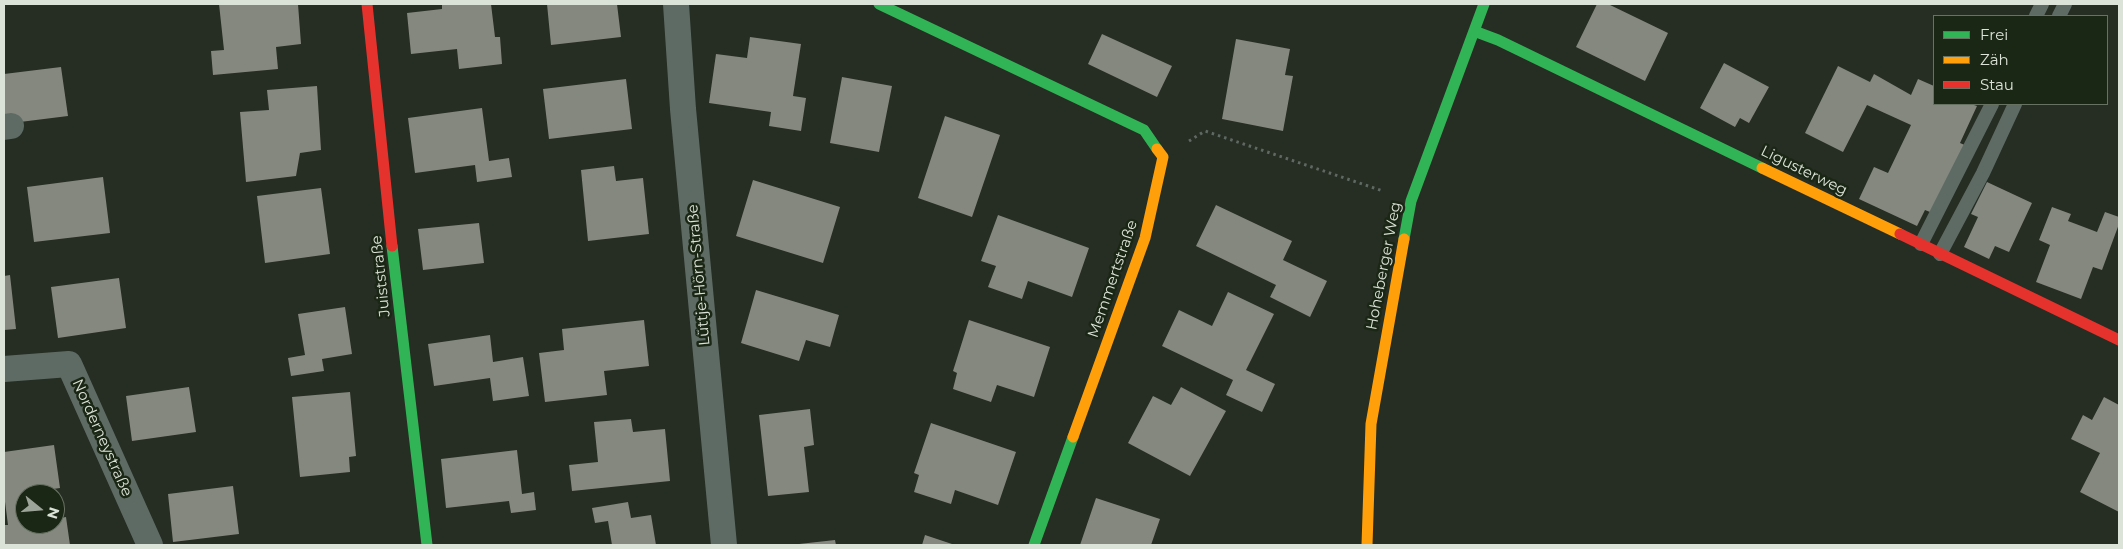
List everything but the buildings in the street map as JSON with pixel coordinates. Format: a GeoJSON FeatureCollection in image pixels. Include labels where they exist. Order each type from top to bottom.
{"type":"FeatureCollection","features":[{"type":"Feature","properties":{"kind":"street","name":"Juiststraße"},"geometry":{"type":"LineString","coordinates":[[368,4],[394,261],[427,545]]}},
{"type":"Feature","properties":{"kind":"street","name":"Lüttje-Hörn-Straße"},"geometry":{"type":"LineString","coordinates":[[676,4],[683,109],[724,545]]}},
{"type":"Feature","properties":{"kind":"street"},"geometry":{"type":"LineString","coordinates":[[879,4],[1144,130],[1163,157]]}},
{"type":"Feature","properties":{"kind":"street","name":"Hoheberger Weg"},"geometry":{"type":"LineString","coordinates":[[1367,545],[1371,424],[1411,201],[1484,4]]}},
{"type":"Feature","properties":{"kind":"street","name":"Ligusterweg"},"geometry":{"type":"LineString","coordinates":[[1474,31],[1498,40],[2119,340]]}},
{"type":"Feature","properties":{"kind":"street","name":"Memmertstraße"},"geometry":{"type":"LineString","coordinates":[[1034,545],[1145,238],[1163,157]]}},
{"type":"Feature","properties":{"kind":"street","name":"Norderneystraße"},"geometry":{"type":"LineString","coordinates":[[4,369],[69,364],[150,545]]}},
{"type":"Feature","properties":{"kind":"lane"},"geometry":{"type":"LineString","coordinates":[[1921,244],[1991,105]]}},
{"type":"Feature","properties":{"kind":"lane"},"geometry":{"type":"LineString","coordinates":[[1940,254],[1983,173],[2016,105]]}},
{"type":"Feature","properties":{"kind":"path"},"geometry":{"type":"LineString","coordinates":[[1163,157],[1205,131],[1411,201]]}},
{"type":"Feature","properties":{"kind":"traffic: fast"},"geometry":{"type":"LineString","coordinates":[[879,4],[1144,130],[1157,149]]}},
{"type":"Feature","properties":{"kind":"traffic: fast"},"geometry":{"type":"LineString","coordinates":[[1404,239],[1411,201],[1484,4]]}},
{"type":"Feature","properties":{"kind":"traffic: fast"},"geometry":{"type":"LineString","coordinates":[[1474,31],[1498,40],[1762,168]]}},
{"type":"Feature","properties":{"kind":"traffic: fast"},"geometry":{"type":"LineString","coordinates":[[392,246],[427,545]]}},
{"type":"Feature","properties":{"kind":"traffic: fast"},"geometry":{"type":"LineString","coordinates":[[1034,545],[1073,437]]}},
{"type":"Feature","properties":{"kind":"traffic: slow"},"geometry":{"type":"LineString","coordinates":[[1073,437],[1145,238],[1163,157],[1157,149]]}},
{"type":"Feature","properties":{"kind":"traffic: slow"},"geometry":{"type":"LineString","coordinates":[[1762,168],[1900,234]]}},
{"type":"Feature","properties":{"kind":"traffic: slow"},"geometry":{"type":"LineString","coordinates":[[1367,545],[1371,424],[1404,239]]}},
{"type":"Feature","properties":{"kind":"traffic: jam"},"geometry":{"type":"LineString","coordinates":[[367,4],[392,246]]}},
{"type":"Feature","properties":{"kind":"traffic: jam"},"geometry":{"type":"LineString","coordinates":[[1900,234],[2119,340]]}}]}
